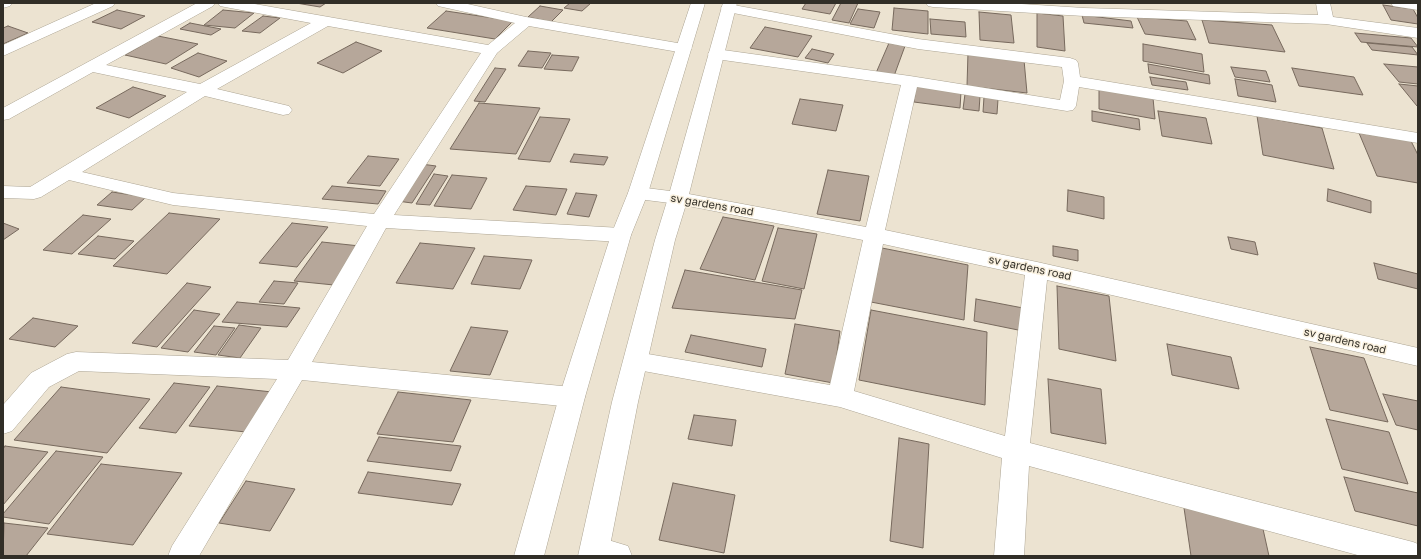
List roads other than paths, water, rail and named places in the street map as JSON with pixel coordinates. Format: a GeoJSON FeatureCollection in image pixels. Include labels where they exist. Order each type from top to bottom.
{"type":"FeatureCollection","features":[{"type":"Feature","properties":{"kind":"street"},"geometry":{"type":"LineString","coordinates":[[3,51],[108,3]]}},
{"type":"Feature","properties":{"kind":"street"},"geometry":{"type":"LineString","coordinates":[[3,115],[208,3]]}},
{"type":"Feature","properties":{"kind":"street"},"geometry":{"type":"LineString","coordinates":[[224,3],[492,50]]}},
{"type":"Feature","properties":{"kind":"street"},"geometry":{"type":"LineString","coordinates":[[443,3],[526,21],[684,48]]}},
{"type":"Feature","properties":{"kind":"street"},"geometry":{"type":"LineString","coordinates":[[529,556],[572,397],[622,235],[638,193],[698,3]]}},
{"type":"Feature","properties":{"kind":"street"},"geometry":{"type":"LineString","coordinates":[[934,3],[1084,12],[1326,20],[1418,33]]}},
{"type":"Feature","properties":{"kind":"street"},"geometry":{"type":"LineString","coordinates":[[1323,3],[1326,20]]}},
{"type":"Feature","properties":{"kind":"street"},"geometry":{"type":"LineString","coordinates":[[1398,3],[1418,6]]}},
{"type":"Feature","properties":{"kind":"street"},"geometry":{"type":"LineString","coordinates":[[602,554],[625,402],[665,240],[678,198],[716,54],[729,6],[918,44],[1070,62],[1072,81],[1067,106],[910,81],[716,54]]}},
{"type":"Feature","properties":{"kind":"street"},"geometry":{"type":"LineString","coordinates":[[3,192],[34,193],[202,90],[325,21]]}},
{"type":"Feature","properties":{"kind":"street"},"geometry":{"type":"LineString","coordinates":[[183,556],[295,370],[380,220],[492,50],[526,21]]}},
{"type":"Feature","properties":{"kind":"street"},"geometry":{"type":"LineString","coordinates":[[92,67],[202,90],[283,110]]}},
{"type":"Feature","properties":{"kind":"street"},"geometry":{"type":"LineString","coordinates":[[840,397],[874,235],[910,81]]}},
{"type":"Feature","properties":{"kind":"street"},"geometry":{"type":"LineString","coordinates":[[1072,81],[1418,138]]}},
{"type":"Feature","properties":{"kind":"street"},"geometry":{"type":"LineString","coordinates":[[67,174],[173,199],[380,220],[622,235]]}},
{"type":"Feature","properties":{"kind":"street","name":"sv gardens road"},"geometry":{"type":"LineString","coordinates":[[638,193],[678,198],[874,235],[1037,270],[1418,358]]}},
{"type":"Feature","properties":{"kind":"street"},"geometry":{"type":"LineString","coordinates":[[1009,556],[1016,451],[1037,270]]}},
{"type":"Feature","properties":{"kind":"street"},"geometry":{"type":"LineString","coordinates":[[3,423],[40,380],[76,361],[295,370],[572,397]]}},
{"type":"Feature","properties":{"kind":"street"},"geometry":{"type":"LineString","coordinates":[[636,361],[840,397],[1016,451],[1413,556]]}}]}
